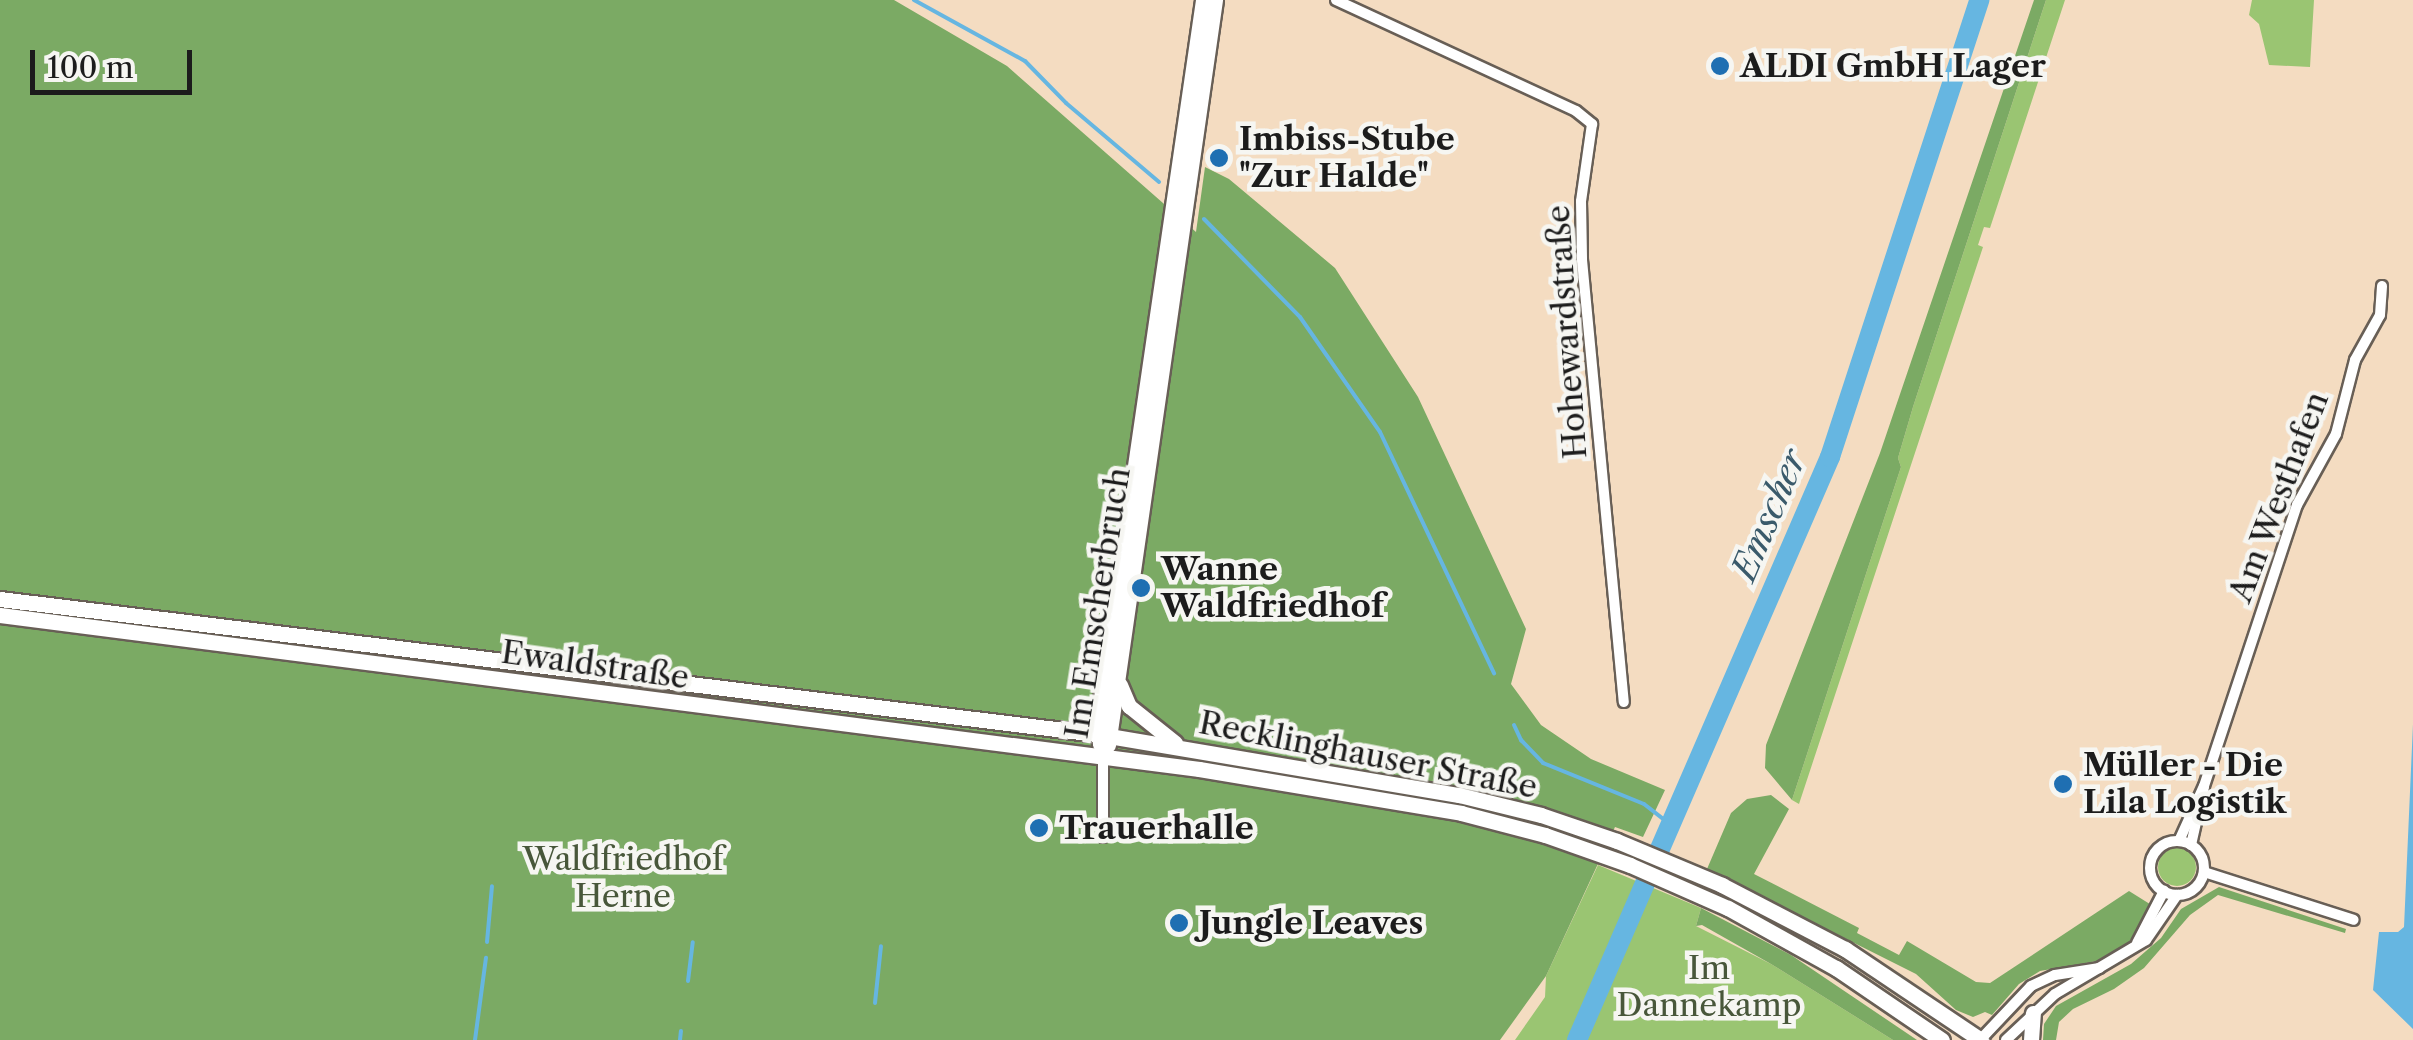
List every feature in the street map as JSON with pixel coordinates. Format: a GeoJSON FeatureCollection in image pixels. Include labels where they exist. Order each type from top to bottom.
{"type":"FeatureCollection","features":[{"type":"Feature","properties":{"kind":"main road","name":"Im Emscherbruch"},"geometry":{"type":"LineString","coordinates":[[1103,758],[1203,0]]}},
{"type":"Feature","properties":{"kind":"main road","name":"Im Emscherbruch"},"geometry":{"type":"LineString","coordinates":[[1104,735],[1119,681],[1212,18],[1218,0]]}},
{"type":"Feature","properties":{"kind":"main road","name":"Ewaldstraße"},"geometry":{"type":"LineString","coordinates":[[0,599],[1104,735]]}},
{"type":"Feature","properties":{"kind":"main road","name":"Ewaldstraße"},"geometry":{"type":"LineString","coordinates":[[0,615],[1103,758]]}},
{"type":"Feature","properties":{"kind":"main road"},"geometry":{"type":"LineString","coordinates":[[1119,681],[1129,706],[1142,720],[1181,747]]}},
{"type":"Feature","properties":{"kind":"main road","name":"Recklinghauser Straße"},"geometry":{"type":"LineString","coordinates":[[1104,735],[1459,795],[1541,815],[1679,866],[1845,949],[1980,1040]]}},
{"type":"Feature","properties":{"kind":"main road","name":"Recklinghauser Straße"},"geometry":{"type":"LineString","coordinates":[[1103,758],[1284,782],[1461,813],[1546,835],[1672,882],[1809,952],[1942,1040]]}},
{"type":"Feature","properties":{"kind":"main road"},"geometry":{"type":"LineString","coordinates":[[2032,1040],[2034,1014]]}},
{"type":"Feature","properties":{"kind":"street","name":"Hohewardstraße"},"geometry":{"type":"LineString","coordinates":[[1336,0],[1576,111],[1592,124],[1581,200],[1582,260],[1624,702]]}},
{"type":"Feature","properties":{"kind":"street","name":"Am Westhafen"},"geometry":{"type":"LineString","coordinates":[[2164,891],[2151,873],[2153,856],[2164,844],[2179,840],[2204,786],[2297,505],[2336,434],[2355,360],[2380,315],[2382,286]]}},
{"type":"Feature","properties":{"kind":"street"},"geometry":{"type":"LineString","coordinates":[[1103,758],[1103,837]]}},
{"type":"Feature","properties":{"kind":"street","name":"Am Westhafen"},"geometry":{"type":"LineString","coordinates":[[2192,844],[2204,786]]}},
{"type":"Feature","properties":{"kind":"street"},"geometry":{"type":"LineString","coordinates":[[2006,1040],[2054,994],[2157,928],[2178,895],[2195,888],[2204,872],[2202,856],[2192,844],[2179,840]]}},
{"type":"Feature","properties":{"kind":"street"},"geometry":{"type":"LineString","coordinates":[[2204,872],[2354,920]]}},
{"type":"Feature","properties":{"kind":"street"},"geometry":{"type":"LineString","coordinates":[[2136,944],[2164,891],[2178,895]]}},
{"type":"Feature","properties":{"kind":"street"},"geometry":{"type":"LineString","coordinates":[[1980,1040],[2031,986],[2055,976],[2100,968]]}},
{"type":"Feature","properties":{"kind":"green space","name":"Waldfriedhof Herne"},"geometry":{"type":"Polygon","coordinates":[[[0,0],[894,0],[1007,66],[1196,232],[1205,167],[1229,179],[1335,268],[1418,397],[1526,629],[1511,684],[1541,725],[1591,759],[1665,790],[1643,837],[1615,827],[1546,976],[1500,1040],[0,1040],[0,0]]]}},
{"type":"Feature","properties":{"kind":"green space"},"geometry":{"type":"Polygon","coordinates":[[[2034,0],[2046,0],[1913,407],[1898,458],[1901,467],[1792,800],[1765,768],[1766,745],[1880,453],[2034,0]]]}},
{"type":"Feature","properties":{"kind":"green space"},"geometry":{"type":"Polygon","coordinates":[[[2046,0],[2065,0],[1990,228],[1984,227],[1978,245],[1983,247],[1799,804],[1792,800],[1901,467],[1898,458],[1913,407],[2046,0]]]}},
{"type":"Feature","properties":{"kind":"green space"},"geometry":{"type":"Polygon","coordinates":[[[2252,0],[2314,0],[2310,67],[2269,65],[2259,24],[2249,15],[2252,0]]]}},
{"type":"Feature","properties":{"kind":"green space"},"geometry":{"type":"Polygon","coordinates":[[[1771,795],[1789,809],[1754,874],[1859,928],[1857,933],[1899,955],[1907,941],[1976,982],[1990,983],[2129,891],[2153,906],[2138,935],[2118,952],[2097,961],[2040,971],[2019,984],[1992,1015],[1985,1012],[1973,1017],[1956,1010],[1916,974],[1707,869],[1731,813],[1747,799],[1771,795]]]}},
{"type":"Feature","properties":{"kind":"green space"},"geometry":{"type":"Polygon","coordinates":[[[2177,848],[2190,854],[2196,867],[2190,880],[2177,886],[2164,880],[2158,867],[2164,854],[2177,848]]]}},
{"type":"Feature","properties":{"kind":"green space","name":"Im Dannekamp"},"geometry":{"type":"Polygon","coordinates":[[[1598,865],[1701,908],[1696,926],[1771,964],[1893,1040],[1515,1040],[1545,997],[1546,976],[1598,865]]]}},
{"type":"Feature","properties":{"kind":"green space"},"geometry":{"type":"Polygon","coordinates":[[[2219,887],[2346,929],[2345,933],[2218,895],[2190,915],[2144,968],[2114,989],[2073,1009],[2059,1022],[2056,1040],[2043,1040],[2044,1024],[2056,1006],[2131,964],[2161,938],[2181,909],[2219,887]]]}},
{"type":"Feature","properties":{"kind":"green space"},"geometry":{"type":"Polygon","coordinates":[[[1701,908],[1791,955],[1917,1040],[1893,1040],[1771,964],[1702,925],[1696,926],[1701,908]]]}},
{"type":"Feature","properties":{"kind":"water"},"geometry":{"type":"Polygon","coordinates":[[[2413,724],[2413,1029],[2373,990],[2379,932],[2398,932],[2404,927],[2413,724]]]}},
{"type":"Feature","properties":{"kind":"waterway"},"geometry":{"type":"LineString","coordinates":[[914,0],[1025,61],[1066,103],[1159,182]]}},
{"type":"Feature","properties":{"kind":"waterway","name":"Emscher"},"geometry":{"type":"LineString","coordinates":[[1577,1040],[1830,457],[1979,0]]}},
{"type":"Feature","properties":{"kind":"waterway"},"geometry":{"type":"LineString","coordinates":[[1204,219],[1300,317],[1380,432],[1494,673]]}},
{"type":"Feature","properties":{"kind":"waterway"},"geometry":{"type":"LineString","coordinates":[[1514,725],[1521,740],[1543,763],[1644,804],[1671,825]]}},
{"type":"Feature","properties":{"kind":"waterway"},"geometry":{"type":"LineString","coordinates":[[487,942],[492,886]]}},
{"type":"Feature","properties":{"kind":"waterway"},"geometry":{"type":"LineString","coordinates":[[688,981],[693,942]]}},
{"type":"Feature","properties":{"kind":"waterway"},"geometry":{"type":"LineString","coordinates":[[875,1003],[881,946]]}},
{"type":"Feature","properties":{"kind":"waterway"},"geometry":{"type":"LineString","coordinates":[[475,1040],[486,958]]}},
{"type":"Feature","properties":{"kind":"waterway"},"geometry":{"type":"LineString","coordinates":[[680,1040],[681,1031]]}},
{"type":"Feature","properties":{"kind":"place","name":"ALDI GmbH Lager"},"geometry":{"type":"Point","coordinates":[1720,66]}},
{"type":"Feature","properties":{"kind":"place","name":"Imbiss-Stube \"Zur Halde\""},"geometry":{"type":"Point","coordinates":[1219,158]}},
{"type":"Feature","properties":{"kind":"place","name":"Wanne Waldfriedhof"},"geometry":{"type":"Point","coordinates":[1141,588]}},
{"type":"Feature","properties":{"kind":"place","name":"Müller - Die Lila Logistik"},"geometry":{"type":"Point","coordinates":[2063,784]}},
{"type":"Feature","properties":{"kind":"place","name":"Trauerhalle"},"geometry":{"type":"Point","coordinates":[1039,828]}},
{"type":"Feature","properties":{"kind":"place","name":"Jungle Leaves"},"geometry":{"type":"Point","coordinates":[1179,923]}}]}
